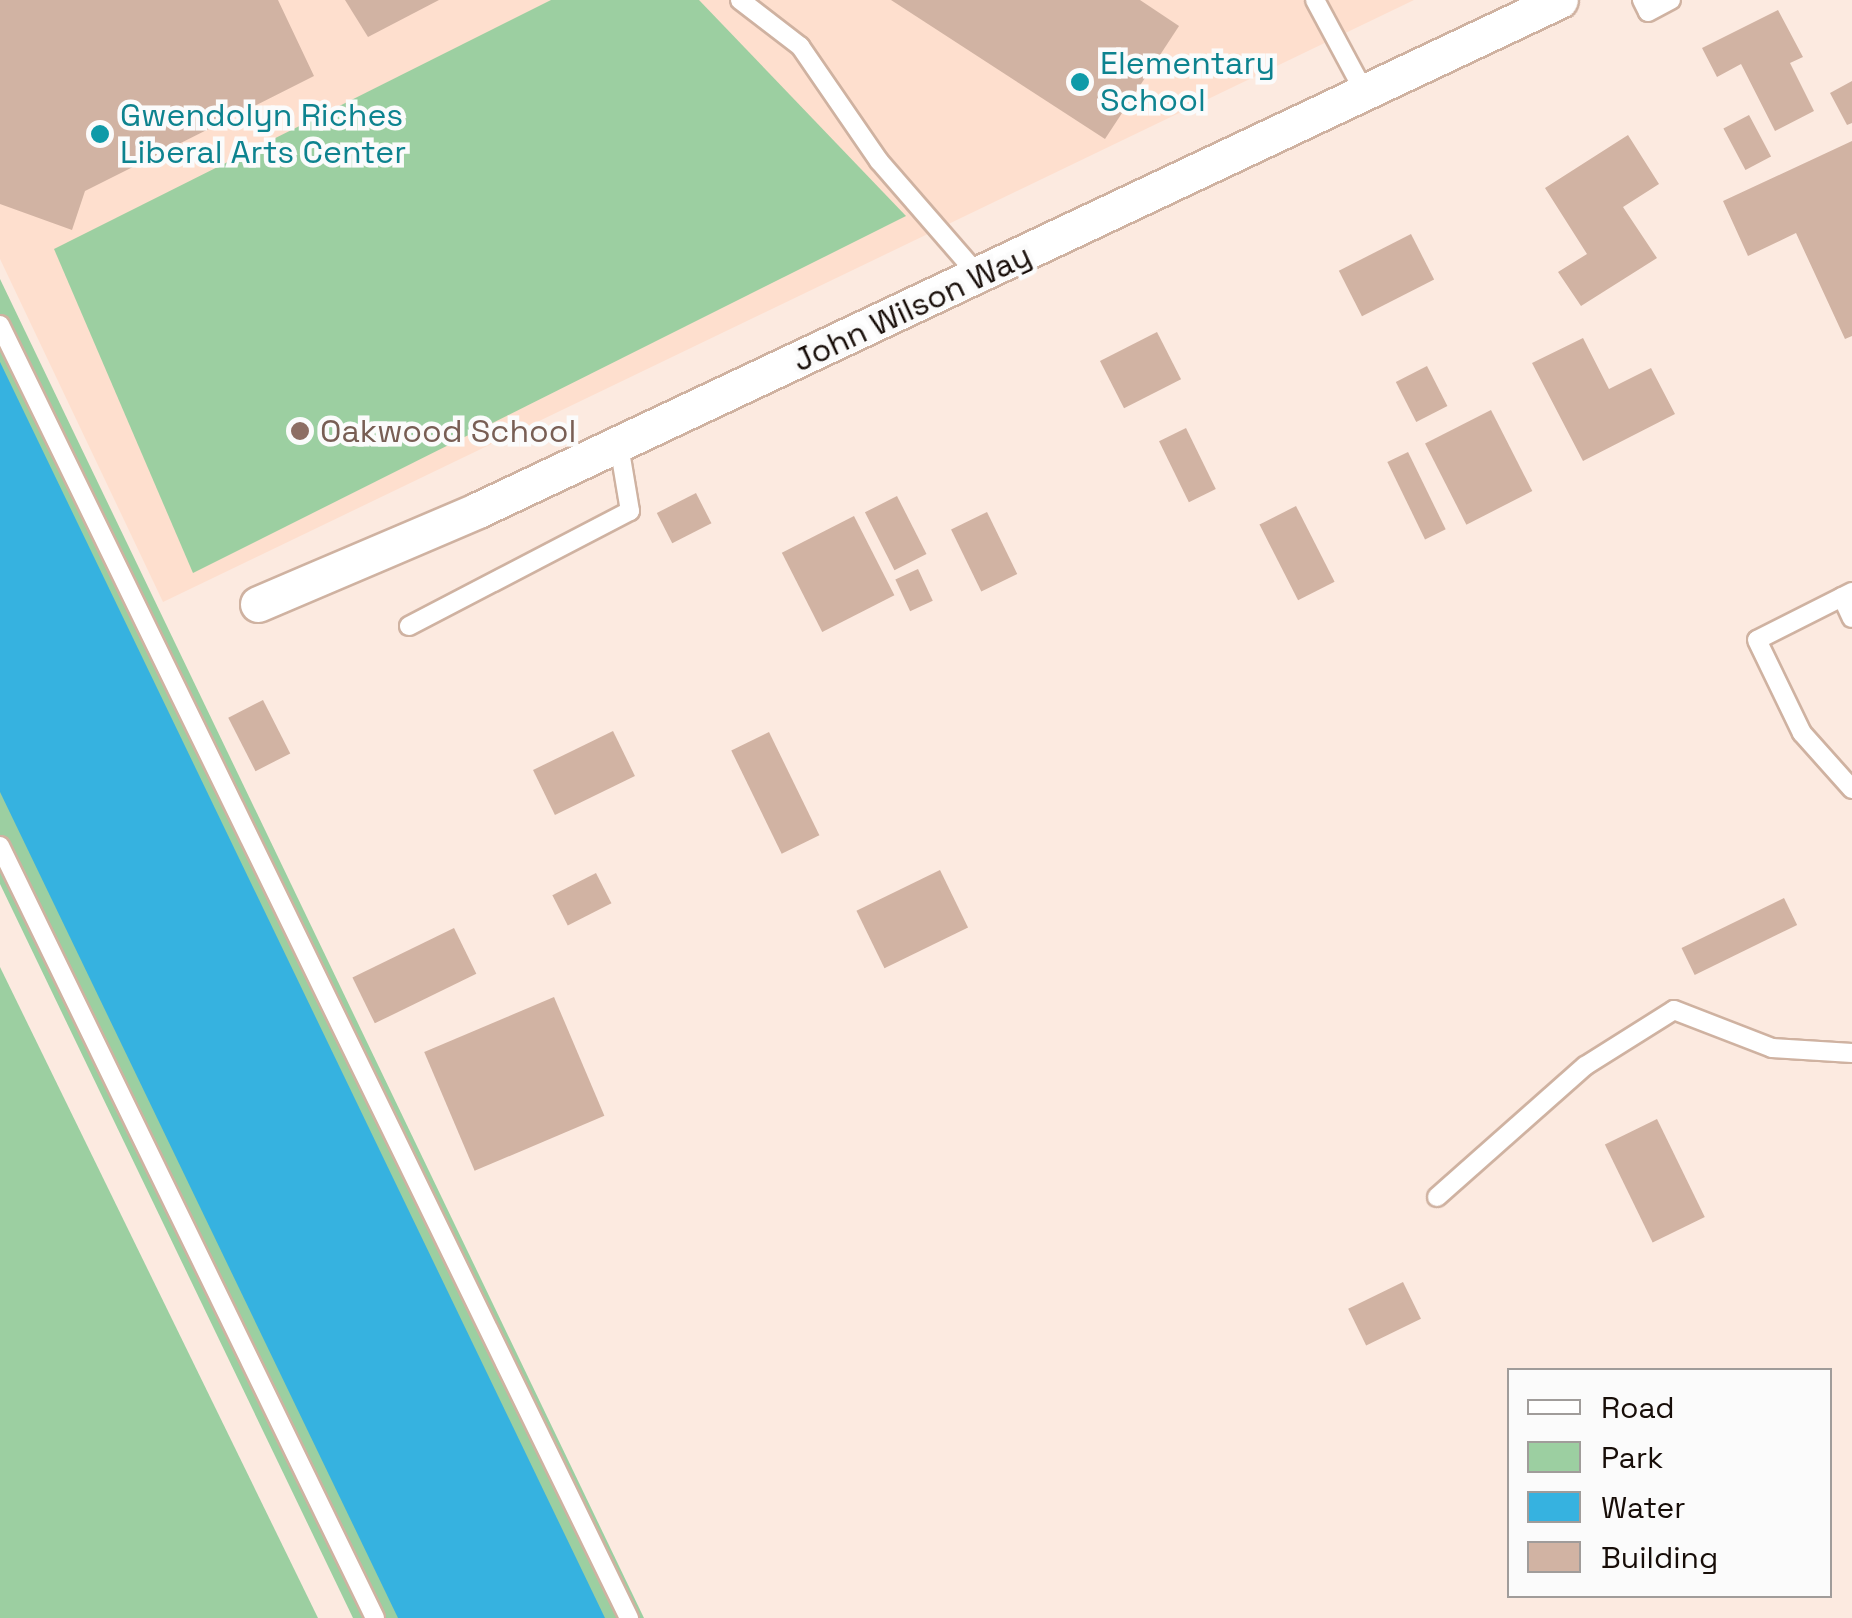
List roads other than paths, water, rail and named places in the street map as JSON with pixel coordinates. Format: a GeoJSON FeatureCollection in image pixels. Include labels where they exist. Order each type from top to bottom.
{"type":"FeatureCollection","features":[{"type":"Feature","properties":{"kind":"street","name":"John Wilson Way"},"geometry":{"type":"LineString","coordinates":[[258,604],[619,445],[1366,96],[1560,0]]}},
{"type":"Feature","properties":{"kind":"lane"},"geometry":{"type":"LineString","coordinates":[[740,0],[800,46],[879,160],[980,276]]}},
{"type":"Feature","properties":{"kind":"lane"},"geometry":{"type":"LineString","coordinates":[[1316,0],[1366,96]]}},
{"type":"Feature","properties":{"kind":"lane"},"geometry":{"type":"LineString","coordinates":[[1642,0],[1648,12],[1671,0]]}},
{"type":"Feature","properties":{"kind":"lane"},"geometry":{"type":"LineString","coordinates":[[0,325],[629,1618]]}},
{"type":"Feature","properties":{"kind":"lane"},"geometry":{"type":"LineString","coordinates":[[410,626],[630,511],[619,445]]}},
{"type":"Feature","properties":{"kind":"lane"},"geometry":{"type":"LineString","coordinates":[[1852,618],[1847,595],[1757,640],[1802,733],[1852,789]]}},
{"type":"Feature","properties":{"kind":"lane"},"geometry":{"type":"LineString","coordinates":[[0,846],[375,1618]]}},
{"type":"Feature","properties":{"kind":"lane"},"geometry":{"type":"LineString","coordinates":[[1437,1197],[1585,1066],[1674,1010],[1772,1048],[1852,1053]]}},
{"type":"Feature","properties":{"kind":"water"},"geometry":{"type":"Polygon","coordinates":[[[0,362],[605,1618],[398,1618],[0,792],[0,362]]]}},
{"type":"Feature","properties":{"kind":"place","name":"Elementary School"},"geometry":{"type":"Point","coordinates":[1080,82]}},
{"type":"Feature","properties":{"kind":"place","name":"Gwendolyn Riches Liberal Arts Center"},"geometry":{"type":"Point","coordinates":[100,134]}},
{"type":"Feature","properties":{"kind":"place","name":"Oakwood School"},"geometry":{"type":"Point","coordinates":[300,431]}}]}
